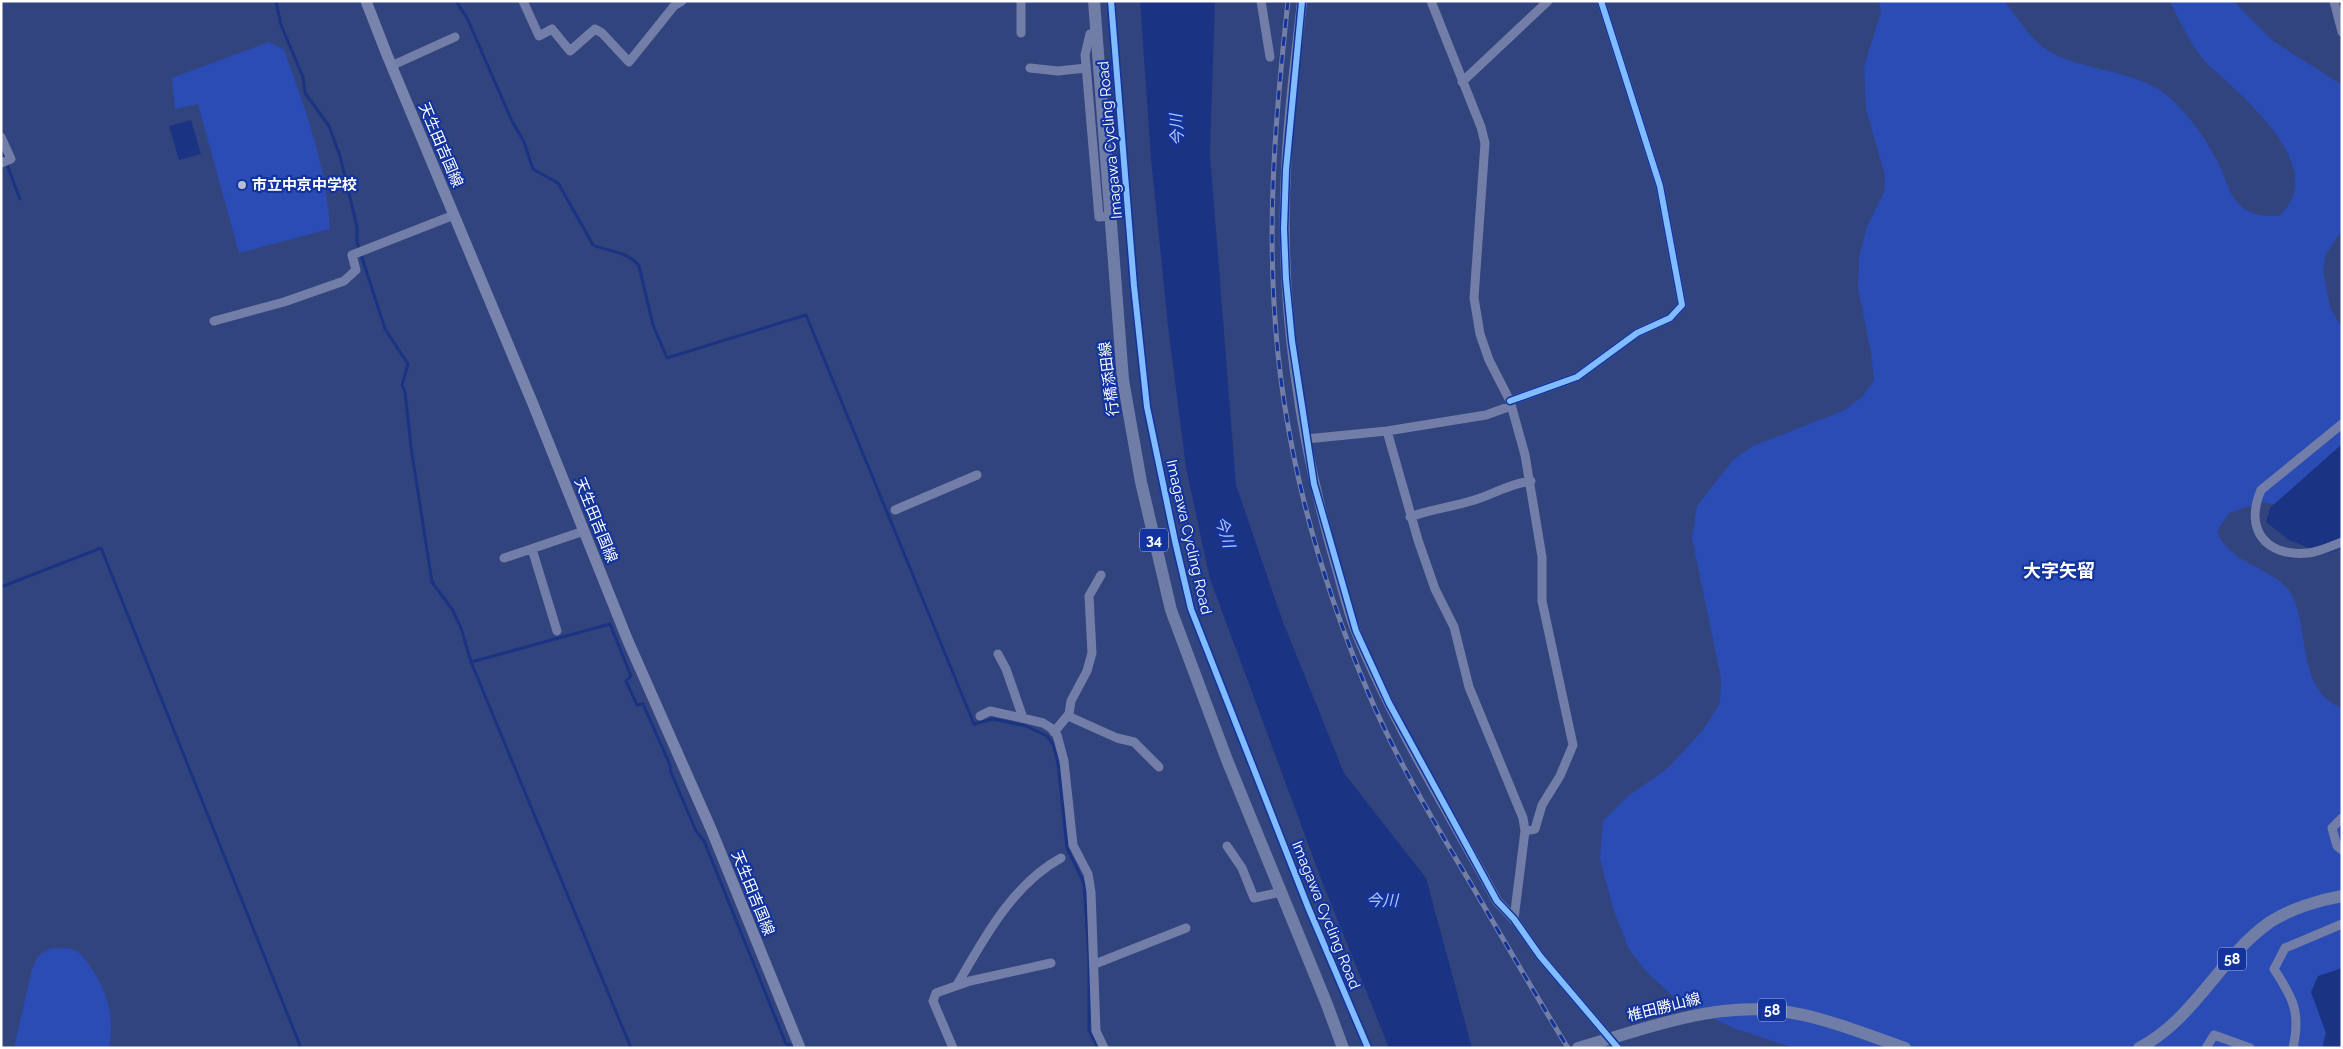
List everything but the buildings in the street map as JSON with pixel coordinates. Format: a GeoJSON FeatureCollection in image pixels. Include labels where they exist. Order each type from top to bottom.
{"type":"FeatureCollection","features":[{"type":"Feature","properties":{"kind":"main road","name":"天生田吉国線"},"geometry":{"type":"LineString","coordinates":[[366,1],[628,641],[710,829],[800,1048]]}},
{"type":"Feature","properties":{"kind":"main road","name":"行橋添田線"},"geometry":{"type":"LineString","coordinates":[[1094,1],[1123,380],[1141,482],[1171,610],[1227,760],[1343,1048]]}},
{"type":"Feature","properties":{"kind":"main road","name":"58"},"geometry":{"type":"LineString","coordinates":[[2139,1048],[2177,1022],[2242,948],[2271,922],[2298,909],[2342,896]]}},
{"type":"Feature","properties":{"kind":"main road","name":"椎田勝山線"},"geometry":{"type":"LineString","coordinates":[[1578,1048],[1692,1014],[1772,1010],[1827,1021],[1905,1048]]}},
{"type":"Feature","properties":{"kind":"street"},"geometry":{"type":"LineString","coordinates":[[523,1],[540,36],[552,29],[570,51],[596,29],[629,62],[674,6],[682,1]]}},
{"type":"Feature","properties":{"kind":"street"},"geometry":{"type":"LineString","coordinates":[[1021,33],[1022,1]]}},
{"type":"Feature","properties":{"kind":"street"},"geometry":{"type":"LineString","coordinates":[[1261,1],[1270,56]]}},
{"type":"Feature","properties":{"kind":"street"},"geometry":{"type":"LineString","coordinates":[[1302,1],[1286,170],[1284,229],[1286,279],[1292,341],[1314,484],[1356,631],[1388,703],[1497,901],[1514,919],[1540,956],[1618,1048]]}},
{"type":"Feature","properties":{"kind":"street"},"geometry":{"type":"LineString","coordinates":[[1431,1],[1481,127],[1485,143],[1474,298],[1475,312],[1489,360],[1510,404],[1531,481],[1542,558],[1542,601],[1573,745],[1560,776],[1542,804],[1535,829],[1525,831]]}},
{"type":"Feature","properties":{"kind":"street"},"geometry":{"type":"LineString","coordinates":[[1462,82],[1548,1]]}},
{"type":"Feature","properties":{"kind":"street"},"geometry":{"type":"LineString","coordinates":[[1306,439],[1387,431],[1486,415],[1576,378],[1637,334],[1670,318],[1682,305],[1660,186],[1601,1]]}},
{"type":"Feature","properties":{"kind":"street"},"geometry":{"type":"LineString","coordinates":[[2334,1],[2342,32]]}},
{"type":"Feature","properties":{"kind":"street"},"geometry":{"type":"LineString","coordinates":[[1096,33],[1090,34],[1085,55],[1099,217],[1110,216]]}},
{"type":"Feature","properties":{"kind":"street"},"geometry":{"type":"LineString","coordinates":[[391,66],[455,37]]}},
{"type":"Feature","properties":{"kind":"street"},"geometry":{"type":"LineString","coordinates":[[1030,68],[1058,71],[1086,68]]}},
{"type":"Feature","properties":{"kind":"street"},"geometry":{"type":"LineString","coordinates":[[1,137],[11,159],[1,163]]}},
{"type":"Feature","properties":{"kind":"street"},"geometry":{"type":"LineString","coordinates":[[214,321],[284,302],[344,281],[356,270],[352,255],[454,215]]}},
{"type":"Feature","properties":{"kind":"street"},"geometry":{"type":"LineString","coordinates":[[2342,424],[2261,490],[2255,504],[2254,516],[2260,536],[2274,549],[2288,554],[2310,553],[2342,542]]}},
{"type":"Feature","properties":{"kind":"street"},"geometry":{"type":"LineString","coordinates":[[1387,431],[1410,517],[1435,589],[1454,627],[1469,687],[1501,766],[1518,801],[1525,831],[1514,919]]}},
{"type":"Feature","properties":{"kind":"street"},"geometry":{"type":"LineString","coordinates":[[895,510],[977,475]]}},
{"type":"Feature","properties":{"kind":"street"},"geometry":{"type":"LineString","coordinates":[[1410,517],[1429,510],[1472,501],[1502,488],[1531,481]]}},
{"type":"Feature","properties":{"kind":"street"},"geometry":{"type":"LineString","coordinates":[[504,558],[584,531]]}},
{"type":"Feature","properties":{"kind":"street"},"geometry":{"type":"LineString","coordinates":[[532,549],[557,631]]}},
{"type":"Feature","properties":{"kind":"street"},"geometry":{"type":"LineString","coordinates":[[1054,732],[1068,716],[1071,701],[1087,671],[1092,652],[1089,596],[1101,575]]}},
{"type":"Feature","properties":{"kind":"street"},"geometry":{"type":"LineString","coordinates":[[998,654],[1006,669],[1023,718]]}},
{"type":"Feature","properties":{"kind":"street"},"geometry":{"type":"LineString","coordinates":[[980,716],[990,712],[1042,723],[1054,732],[1061,743],[1074,845],[1088,874],[1093,920],[1096,1031],[1104,1048]]}},
{"type":"Feature","properties":{"kind":"street"},"geometry":{"type":"LineString","coordinates":[[1068,716],[1117,738],[1134,742],[1159,766]]}},
{"type":"Feature","properties":{"kind":"street"},"geometry":{"type":"LineString","coordinates":[[2342,818],[2332,828],[2337,846],[2342,850]]}},
{"type":"Feature","properties":{"kind":"street"},"geometry":{"type":"LineString","coordinates":[[1227,846],[1242,868],[1254,898],[1281,892]]}},
{"type":"Feature","properties":{"kind":"street"},"geometry":{"type":"LineString","coordinates":[[957,985],[980,946],[1022,888],[1044,868],[1061,858]]}},
{"type":"Feature","properties":{"kind":"street"},"geometry":{"type":"LineString","coordinates":[[2293,1048],[2298,1021],[2292,996],[2274,969],[2285,948],[2342,924]]}},
{"type":"Feature","properties":{"kind":"street"},"geometry":{"type":"LineString","coordinates":[[1095,964],[1186,928]]}},
{"type":"Feature","properties":{"kind":"street"},"geometry":{"type":"LineString","coordinates":[[953,1048],[933,1000],[936,993],[957,985],[1051,963]]}},
{"type":"Feature","properties":{"kind":"street"},"geometry":{"type":"LineString","coordinates":[[2206,1048],[2214,1035],[2250,1048]]}},
{"type":"Feature","properties":{"kind":"shaded area"},"geometry":{"type":"Polygon","coordinates":[[[1879,1],[2004,1],[2034,39],[2048,51],[2070,61],[2145,82],[2170,98],[2185,113],[2205,140],[2236,201],[2244,209],[2258,215],[2279,216],[2292,199],[2295,180],[2291,161],[2281,141],[2267,122],[2202,58],[2189,38],[2170,1],[2233,1],[2273,41],[2342,85],[2342,230],[2326,254],[2323,270],[2330,307],[2342,329],[2342,510],[2292,507],[2261,502],[2229,513],[2217,531],[2223,543],[2243,560],[2287,587],[2298,611],[2311,675],[2318,689],[2328,700],[2342,708],[2342,1048],[1795,1048],[1736,1029],[1677,1000],[1645,970],[1629,949],[1614,911],[1600,859],[1603,821],[1627,797],[1668,768],[1703,730],[1720,703],[1721,678],[1692,538],[1697,506],[1733,460],[1753,446],[1845,410],[1863,396],[1874,380],[1871,353],[1858,287],[1859,258],[1866,229],[1884,192],[1885,175],[1866,109],[1864,67],[1881,12],[1879,1]]]}},
{"type":"Feature","properties":{"kind":"shaded area"},"geometry":{"type":"Polygon","coordinates":[[[269,42],[284,50],[307,116],[320,160],[330,229],[239,253],[198,104],[175,109],[172,78],[269,42]]]}},
{"type":"Feature","properties":{"kind":"shaded area"},"geometry":{"type":"Polygon","coordinates":[[[51,948],[76,951],[95,973],[108,1003],[111,1025],[109,1048],[14,1048],[32,969],[38,956],[51,948]]]}},
{"type":"Feature","properties":{"kind":"water","name":"今川"},"geometry":{"type":"Polygon","coordinates":[[[1140,1],[1215,1],[1210,154],[1236,485],[1283,622],[1344,773],[1426,878],[1472,1048],[1389,1048],[1323,884],[1210,579],[1186,468],[1168,326],[1151,158],[1140,1]]]}},
{"type":"Feature","properties":{"kind":"water"},"geometry":{"type":"Polygon","coordinates":[[[191,120],[201,154],[179,160],[169,126],[191,120]]]}},
{"type":"Feature","properties":{"kind":"water"},"geometry":{"type":"Polygon","coordinates":[[[2342,444],[2342,548],[2325,554],[2289,540],[2266,522],[2270,508],[2342,444]]]}},
{"type":"Feature","properties":{"kind":"water"},"geometry":{"type":"Polygon","coordinates":[[[2342,968],[2342,1048],[2322,1048],[2326,1033],[2311,992],[2318,976],[2342,968]]]}},
{"type":"Feature","properties":{"kind":"waterway"},"geometry":{"type":"LineString","coordinates":[[276,1],[281,25],[303,77],[305,93],[329,126],[340,156],[357,227],[357,242],[385,329],[408,364],[402,385],[405,392],[411,447],[432,582],[452,609],[461,628],[471,662],[631,1048]]}},
{"type":"Feature","properties":{"kind":"waterway"},"geometry":{"type":"LineString","coordinates":[[456,1],[467,18],[512,121],[524,142],[533,169],[558,183],[593,245],[629,257],[639,266],[653,325],[667,358],[806,315],[974,724],[993,719],[1026,726],[1047,736],[1053,744],[1058,763],[1067,848],[1084,883],[1089,959],[1089,1030],[1098,1048]]}},
{"type":"Feature","properties":{"kind":"waterway"},"geometry":{"type":"LineString","coordinates":[[1,149],[20,199]]}},
{"type":"Feature","properties":{"kind":"waterway"},"geometry":{"type":"LineString","coordinates":[[1,587],[101,548],[301,1048]]}},
{"type":"Feature","properties":{"kind":"waterway"},"geometry":{"type":"LineString","coordinates":[[471,662],[610,624],[631,676],[626,681],[637,705],[643,704],[696,831],[704,841],[786,1044],[795,1046]]}},
{"type":"Feature","properties":{"kind":"railway"},"geometry":{"type":"LineString","coordinates":[[1288,1],[1280,76],[1275,152],[1272,265],[1278,353],[1284,403],[1304,502],[1332,598],[1349,645],[1391,742],[1430,814],[1568,1048]]}},
{"type":"Feature","properties":{"kind":"cycle path","name":"Imagawa Cycling Road"},"geometry":{"type":"LineString","coordinates":[[1111,1],[1134,286],[1147,407],[1191,609],[1308,907],[1368,1048]]}},
{"type":"Feature","properties":{"kind":"cycle path"},"geometry":{"type":"LineString","coordinates":[[1302,1],[1286,170],[1284,229],[1286,279],[1292,341],[1314,484],[1356,631],[1389,703],[1497,901],[1514,919],[1540,956],[1618,1048]]}},
{"type":"Feature","properties":{"kind":"cycle path"},"geometry":{"type":"LineString","coordinates":[[1510,401],[1577,377],[1637,333],[1670,318],[1682,305],[1660,186],[1601,1]]}},
{"type":"Feature","properties":{"kind":"place","name":"市立中京中学校"},"geometry":{"type":"Point","coordinates":[242,185]}},
{"type":"Feature","properties":{"kind":"district","name":"大字矢留"},"geometry":{"type":"Point","coordinates":[2059,570]}}]}
